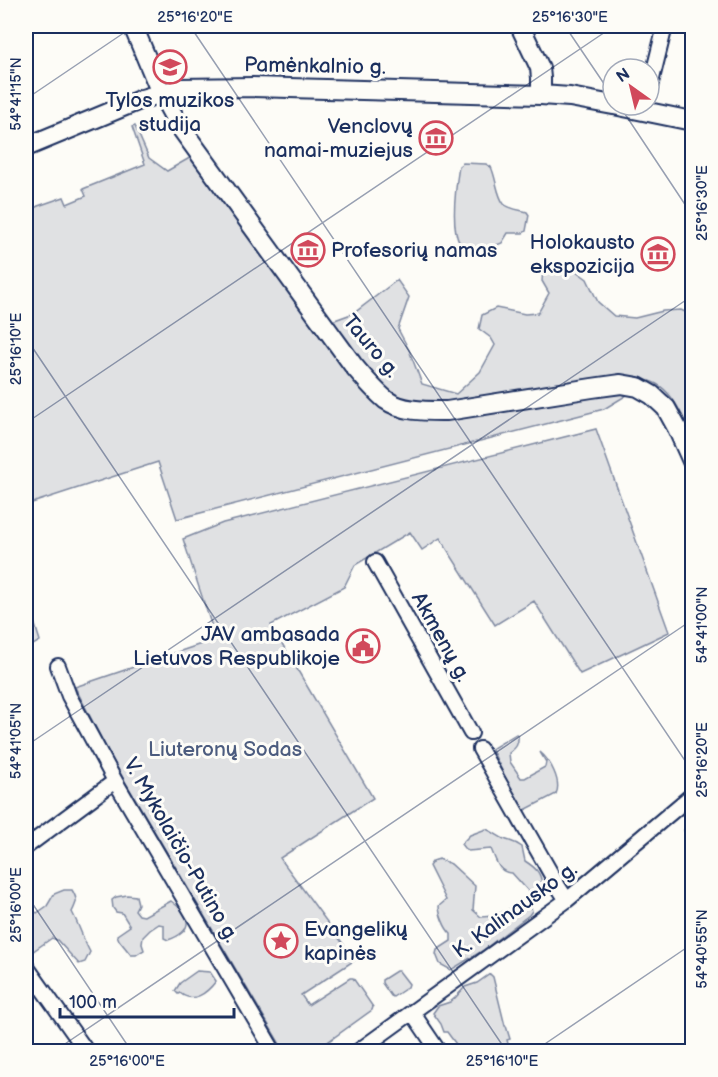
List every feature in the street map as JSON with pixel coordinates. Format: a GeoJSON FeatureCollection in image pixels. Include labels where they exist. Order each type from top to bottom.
{"type":"FeatureCollection","features":[{"type":"Feature","properties":{"kind":"main road","name":"Tauro g."},"geometry":{"type":"LineString","coordinates":[[133,26],[161,93],[178,124],[353,365],[387,400],[403,408],[423,412],[447,411],[621,384],[638,387],[652,395],[666,408],[693,461]]}},
{"type":"Feature","properties":{"kind":"main road"},"geometry":{"type":"LineString","coordinates":[[520,26],[540,68],[541,95]]}},
{"type":"Feature","properties":{"kind":"main road","name":"Pamėnkalnio g."},"geometry":{"type":"LineString","coordinates":[[26,147],[142,99],[180,88],[245,87],[541,95],[601,103]]}},
{"type":"Feature","properties":{"kind":"main road","name":"Pamėnkalnio g."},"geometry":{"type":"LineString","coordinates":[[661,113],[693,122]]}},
{"type":"Feature","properties":{"kind":"street"},"geometry":{"type":"LineString","coordinates":[[657,57],[665,26]]}},
{"type":"Feature","properties":{"kind":"street","name":"Akmenų g."},"geometry":{"type":"LineString","coordinates":[[375,562],[471,733]]}},
{"type":"Feature","properties":{"kind":"street","name":"V. Mykolaičio-Putino g."},"geometry":{"type":"LineString","coordinates":[[58,666],[69,696],[115,781],[274,1052]]}},
{"type":"Feature","properties":{"kind":"street"},"geometry":{"type":"LineString","coordinates":[[480,749],[567,900]]}},
{"type":"Feature","properties":{"kind":"street"},"geometry":{"type":"LineString","coordinates":[[26,847],[115,781]]}},
{"type":"Feature","properties":{"kind":"street","name":"K. Kalinausko g."},"geometry":{"type":"LineString","coordinates":[[357,1052],[567,900],[693,795]]}},
{"type":"Feature","properties":{"kind":"street"},"geometry":{"type":"LineString","coordinates":[[26,966],[87,1052]]}},
{"type":"Feature","properties":{"kind":"street"},"geometry":{"type":"LineString","coordinates":[[412,1012],[439,1052]]}},
{"type":"Feature","properties":{"kind":"green space"},"geometry":{"type":"Polygon","coordinates":[[[135,126],[149,158],[167,171],[193,156],[332,321],[354,313],[397,280],[409,297],[398,329],[422,384],[456,394],[480,372],[495,345],[491,338],[479,329],[482,315],[496,308],[525,314],[538,313],[549,293],[542,281],[543,269],[558,264],[569,266],[587,279],[598,302],[614,316],[635,318],[663,311],[681,310],[692,315],[692,437],[684,418],[665,391],[657,384],[637,380],[632,392],[604,409],[177,519],[158,462],[26,505],[26,208],[27,212],[64,197],[67,204],[86,196],[83,189],[145,164],[132,127],[135,126]]]}},
{"type":"Feature","properties":{"kind":"green space"},"geometry":{"type":"Polygon","coordinates":[[[463,163],[486,164],[491,167],[504,204],[527,212],[529,215],[526,231],[508,233],[502,243],[487,249],[460,244],[455,228],[455,206],[459,166],[463,163]]]}},
{"type":"Feature","properties":{"kind":"green space","name":"Liuteronų Sodas"},"geometry":{"type":"Polygon","coordinates":[[[596,429],[669,632],[580,674],[534,601],[495,625],[440,538],[422,550],[410,532],[355,565],[344,587],[271,625],[373,798],[280,858],[355,960],[301,995],[308,1005],[353,978],[373,1007],[372,1010],[315,1051],[284,1051],[113,761],[75,687],[216,639],[183,539],[223,523],[596,429]]]}},
{"type":"Feature","properties":{"kind":"green space"},"geometry":{"type":"Polygon","coordinates":[[[26,596],[40,641],[26,649],[26,596]]]}},
{"type":"Feature","properties":{"kind":"green space"},"geometry":{"type":"Polygon","coordinates":[[[516,734],[518,741],[509,753],[510,762],[521,778],[545,767],[546,762],[540,752],[548,760],[557,784],[556,794],[525,810],[521,810],[492,750],[516,734]]]}},
{"type":"Feature","properties":{"kind":"green space"},"geometry":{"type":"Polygon","coordinates":[[[692,825],[692,846],[684,830],[692,825]]]}},
{"type":"Feature","properties":{"kind":"green space"},"geometry":{"type":"Polygon","coordinates":[[[486,829],[522,847],[525,861],[535,869],[540,877],[542,885],[535,892],[530,893],[512,873],[504,871],[496,861],[491,849],[468,851],[461,844],[470,835],[486,829]]]}},
{"type":"Feature","properties":{"kind":"green space"},"geometry":{"type":"Polygon","coordinates":[[[692,846],[692,870],[687,856],[692,846]]]}},
{"type":"Feature","properties":{"kind":"green space"},"geometry":{"type":"Polygon","coordinates":[[[439,859],[451,864],[475,886],[473,910],[481,917],[494,916],[522,903],[531,907],[532,911],[482,951],[451,970],[440,964],[436,954],[437,950],[451,941],[451,934],[439,909],[439,906],[446,900],[429,866],[433,861],[439,859]]]}},
{"type":"Feature","properties":{"kind":"green space"},"geometry":{"type":"Polygon","coordinates":[[[72,890],[76,899],[72,912],[90,952],[85,962],[79,964],[57,940],[52,938],[26,956],[26,910],[37,913],[47,906],[54,894],[72,890]]]}},
{"type":"Feature","properties":{"kind":"green space"},"geometry":{"type":"Polygon","coordinates":[[[127,895],[136,896],[138,904],[135,910],[139,915],[144,916],[171,901],[183,912],[187,923],[186,928],[168,940],[164,938],[164,925],[159,924],[143,937],[144,950],[131,955],[117,935],[130,926],[122,913],[116,912],[113,908],[112,900],[127,895]]]}},
{"type":"Feature","properties":{"kind":"green space"},"geometry":{"type":"Polygon","coordinates":[[[197,971],[210,972],[216,981],[200,996],[190,997],[178,994],[175,991],[180,983],[197,971]]]}},
{"type":"Feature","properties":{"kind":"green space"},"geometry":{"type":"Polygon","coordinates":[[[399,971],[409,984],[393,997],[382,980],[399,971]]]}},
{"type":"Feature","properties":{"kind":"green space"},"geometry":{"type":"Polygon","coordinates":[[[490,974],[493,977],[510,1039],[507,1040],[510,1051],[461,1051],[447,1032],[444,1032],[433,1013],[438,1006],[450,1002],[465,987],[477,983],[490,974]]]}},
{"type":"Feature","properties":{"kind":"place","name":"Tylos muzikos studija"},"geometry":{"type":"Point","coordinates":[170,67]}},
{"type":"Feature","properties":{"kind":"place","name":"Venclovų namai-muziejus"},"geometry":{"type":"Point","coordinates":[436,138]}},
{"type":"Feature","properties":{"kind":"place","name":"Profesorių namas"},"geometry":{"type":"Point","coordinates":[308,250]}},
{"type":"Feature","properties":{"kind":"place","name":"Holokausto ekspozicija"},"geometry":{"type":"Point","coordinates":[658,254]}},
{"type":"Feature","properties":{"kind":"place","name":"JAV ambasada Lietuvos Respublikoje"},"geometry":{"type":"Point","coordinates":[363,646]}},
{"type":"Feature","properties":{"kind":"place","name":"Evangelikų kapinės"},"geometry":{"type":"Point","coordinates":[281,941]}}]}
